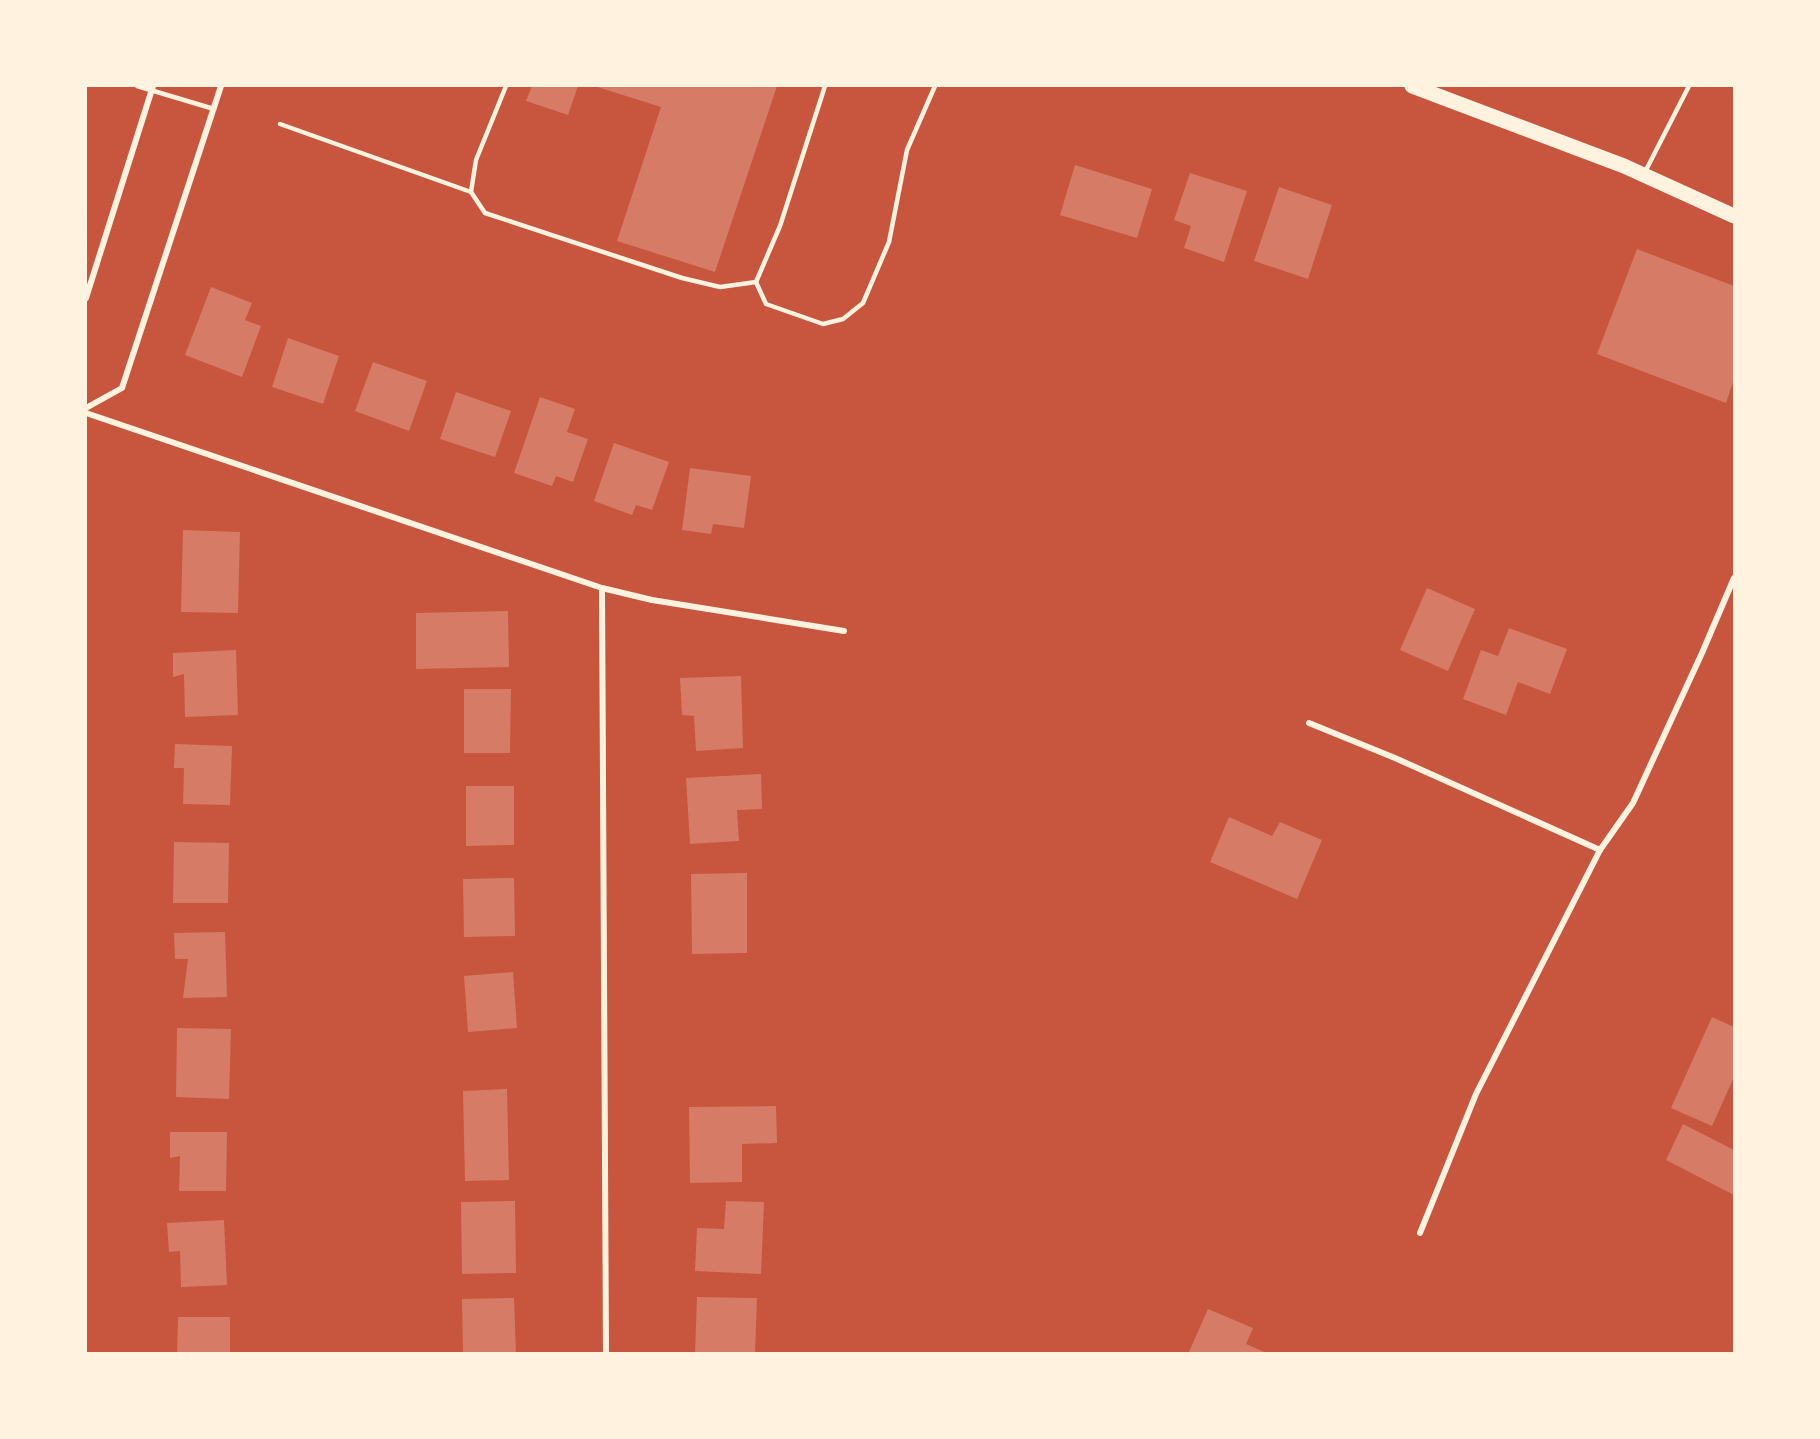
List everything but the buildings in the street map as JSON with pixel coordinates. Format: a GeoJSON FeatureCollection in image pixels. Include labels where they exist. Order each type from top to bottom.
{"type":"FeatureCollection","features":[{"type":"Feature","properties":{"kind":"main road"},"geometry":{"type":"LineString","coordinates":[[1412,86],[1509,120],[1644,175],[1734,216]]}},
{"type":"Feature","properties":{"kind":"street"},"geometry":{"type":"LineString","coordinates":[[86,408],[122,388],[221,86]]}},
{"type":"Feature","properties":{"kind":"street"},"geometry":{"type":"LineString","coordinates":[[86,298],[153,88]]}},
{"type":"Feature","properties":{"kind":"street"},"geometry":{"type":"LineString","coordinates":[[86,413],[602,588],[652,600],[844,631]]}},
{"type":"Feature","properties":{"kind":"street"},"geometry":{"type":"LineString","coordinates":[[1420,1233],[1476,1094],[1600,850],[1633,803],[1734,578]]}},
{"type":"Feature","properties":{"kind":"street"},"geometry":{"type":"LineString","coordinates":[[602,588],[606,1353]]}},
{"type":"Feature","properties":{"kind":"street"},"geometry":{"type":"LineString","coordinates":[[1309,723],[1395,758],[1600,850]]}},
{"type":"Feature","properties":{"kind":"lane"},"geometry":{"type":"LineString","coordinates":[[137,86],[153,88],[213,109]]}},
{"type":"Feature","properties":{"kind":"lane"},"geometry":{"type":"LineString","coordinates":[[471,192],[476,160],[506,86]]}},
{"type":"Feature","properties":{"kind":"lane"},"geometry":{"type":"LineString","coordinates":[[825,86],[780,226],[756,282],[766,304],[823,324],[843,319],[863,303],[889,242],[907,150],[935,86]]}},
{"type":"Feature","properties":{"kind":"lane"},"geometry":{"type":"LineString","coordinates":[[1644,175],[1689,86]]}},
{"type":"Feature","properties":{"kind":"lane"},"geometry":{"type":"LineString","coordinates":[[280,124],[471,192],[485,213],[682,278],[720,287],[756,282]]}}]}
